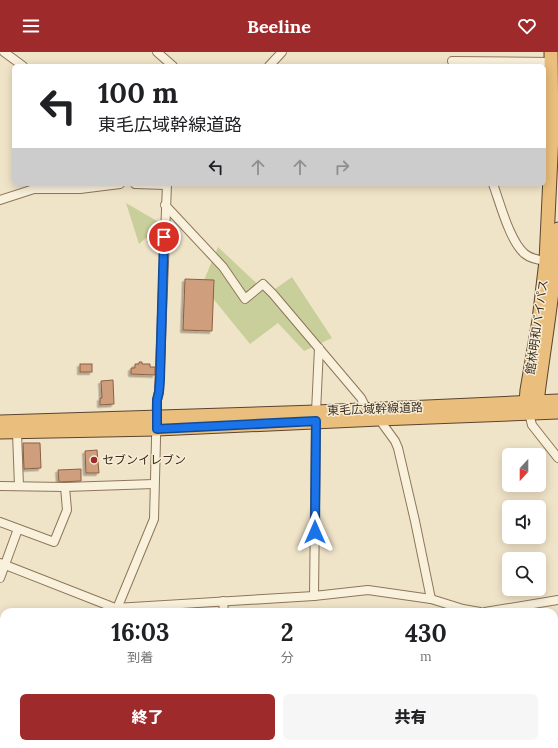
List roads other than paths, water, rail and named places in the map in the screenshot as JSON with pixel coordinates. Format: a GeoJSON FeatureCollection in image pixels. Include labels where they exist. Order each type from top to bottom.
{"type":"FeatureCollection","features":[{"type":"Feature","properties":{"kind":"highway","name":"館林明和バイパス"},"geometry":{"type":"LineString","coordinates":[[531,406],[546,261],[552,134],[551,57]]}},
{"type":"Feature","properties":{"kind":"highway","name":"館林明和バイパス"},"geometry":{"type":"LineString","coordinates":[[531,406],[550,314],[558,249],[558,229]]}},
{"type":"Feature","properties":{"kind":"highway","name":"東毛広域幹線道路"},"geometry":{"type":"LineString","coordinates":[[0,432],[17,433],[157,423],[316,417],[380,418],[531,406],[558,401]]}},
{"type":"Feature","properties":{"kind":"highway","name":"東毛広域幹線道路"},"geometry":{"type":"LineString","coordinates":[[316,417],[367,410],[531,406],[558,412]]}},
{"type":"Feature","properties":{"kind":"highway","name":"東毛広域幹線道路"},"geometry":{"type":"LineString","coordinates":[[0,422],[157,423]]}},
{"type":"Feature","properties":{"kind":"street"},"geometry":{"type":"LineString","coordinates":[[4,52],[20,64]]}},
{"type":"Feature","properties":{"kind":"street"},"geometry":{"type":"LineString","coordinates":[[157,52],[171,64]]}},
{"type":"Feature","properties":{"kind":"street"},"geometry":{"type":"LineString","coordinates":[[271,64],[282,52]]}},
{"type":"Feature","properties":{"kind":"street"},"geometry":{"type":"LineString","coordinates":[[449,52],[453,64],[551,57]]}},
{"type":"Feature","properties":{"kind":"street"},"geometry":{"type":"LineString","coordinates":[[0,200],[34,189],[80,189],[104,186]]}},
{"type":"Feature","properties":{"kind":"street"},"geometry":{"type":"LineString","coordinates":[[117,608],[154,519],[157,400],[160,379],[166,186]]}},
{"type":"Feature","properties":{"kind":"street"},"geometry":{"type":"LineString","coordinates":[[494,186],[517,245],[527,256],[536,260],[546,261]]}},
{"type":"Feature","properties":{"kind":"street"},"geometry":{"type":"LineString","coordinates":[[165,205],[223,267],[245,299],[263,284],[278,299],[361,398],[367,410]]}},
{"type":"Feature","properties":{"kind":"street"},"geometry":{"type":"LineString","coordinates":[[314,596],[316,417],[319,348]]}},
{"type":"Feature","properties":{"kind":"street"},"geometry":{"type":"LineString","coordinates":[[531,406],[532,424],[558,458]]}},
{"type":"Feature","properties":{"kind":"street"},"geometry":{"type":"LineString","coordinates":[[380,418],[398,448],[431,599]]}},
{"type":"Feature","properties":{"kind":"street"},"geometry":{"type":"LineString","coordinates":[[17,433],[19,486]]}},
{"type":"Feature","properties":{"kind":"street"},"geometry":{"type":"LineString","coordinates":[[0,486],[65,487],[154,484]]}},
{"type":"Feature","properties":{"kind":"street"},"geometry":{"type":"LineString","coordinates":[[0,522],[54,542],[67,510],[65,487]]}},
{"type":"Feature","properties":{"kind":"street"},"geometry":{"type":"LineString","coordinates":[[0,578],[2,564],[18,529]]}},
{"type":"Feature","properties":{"kind":"street"},"geometry":{"type":"LineString","coordinates":[[2,564],[111,608]]}},
{"type":"Feature","properties":{"kind":"street"},"geometry":{"type":"LineString","coordinates":[[140,608],[223,601],[314,596],[368,590],[431,599],[460,608]]}},
{"type":"Feature","properties":{"kind":"street"},"geometry":{"type":"LineString","coordinates":[[509,608],[558,600]]}},
{"type":"Feature","properties":{"kind":"street"},"geometry":{"type":"LineString","coordinates":[[223,601],[224,608]]}},
{"type":"Feature","properties":{"kind":"place","name":"セブンイレブン"},"geometry":{"type":"Point","coordinates":[94,460]}}]}
